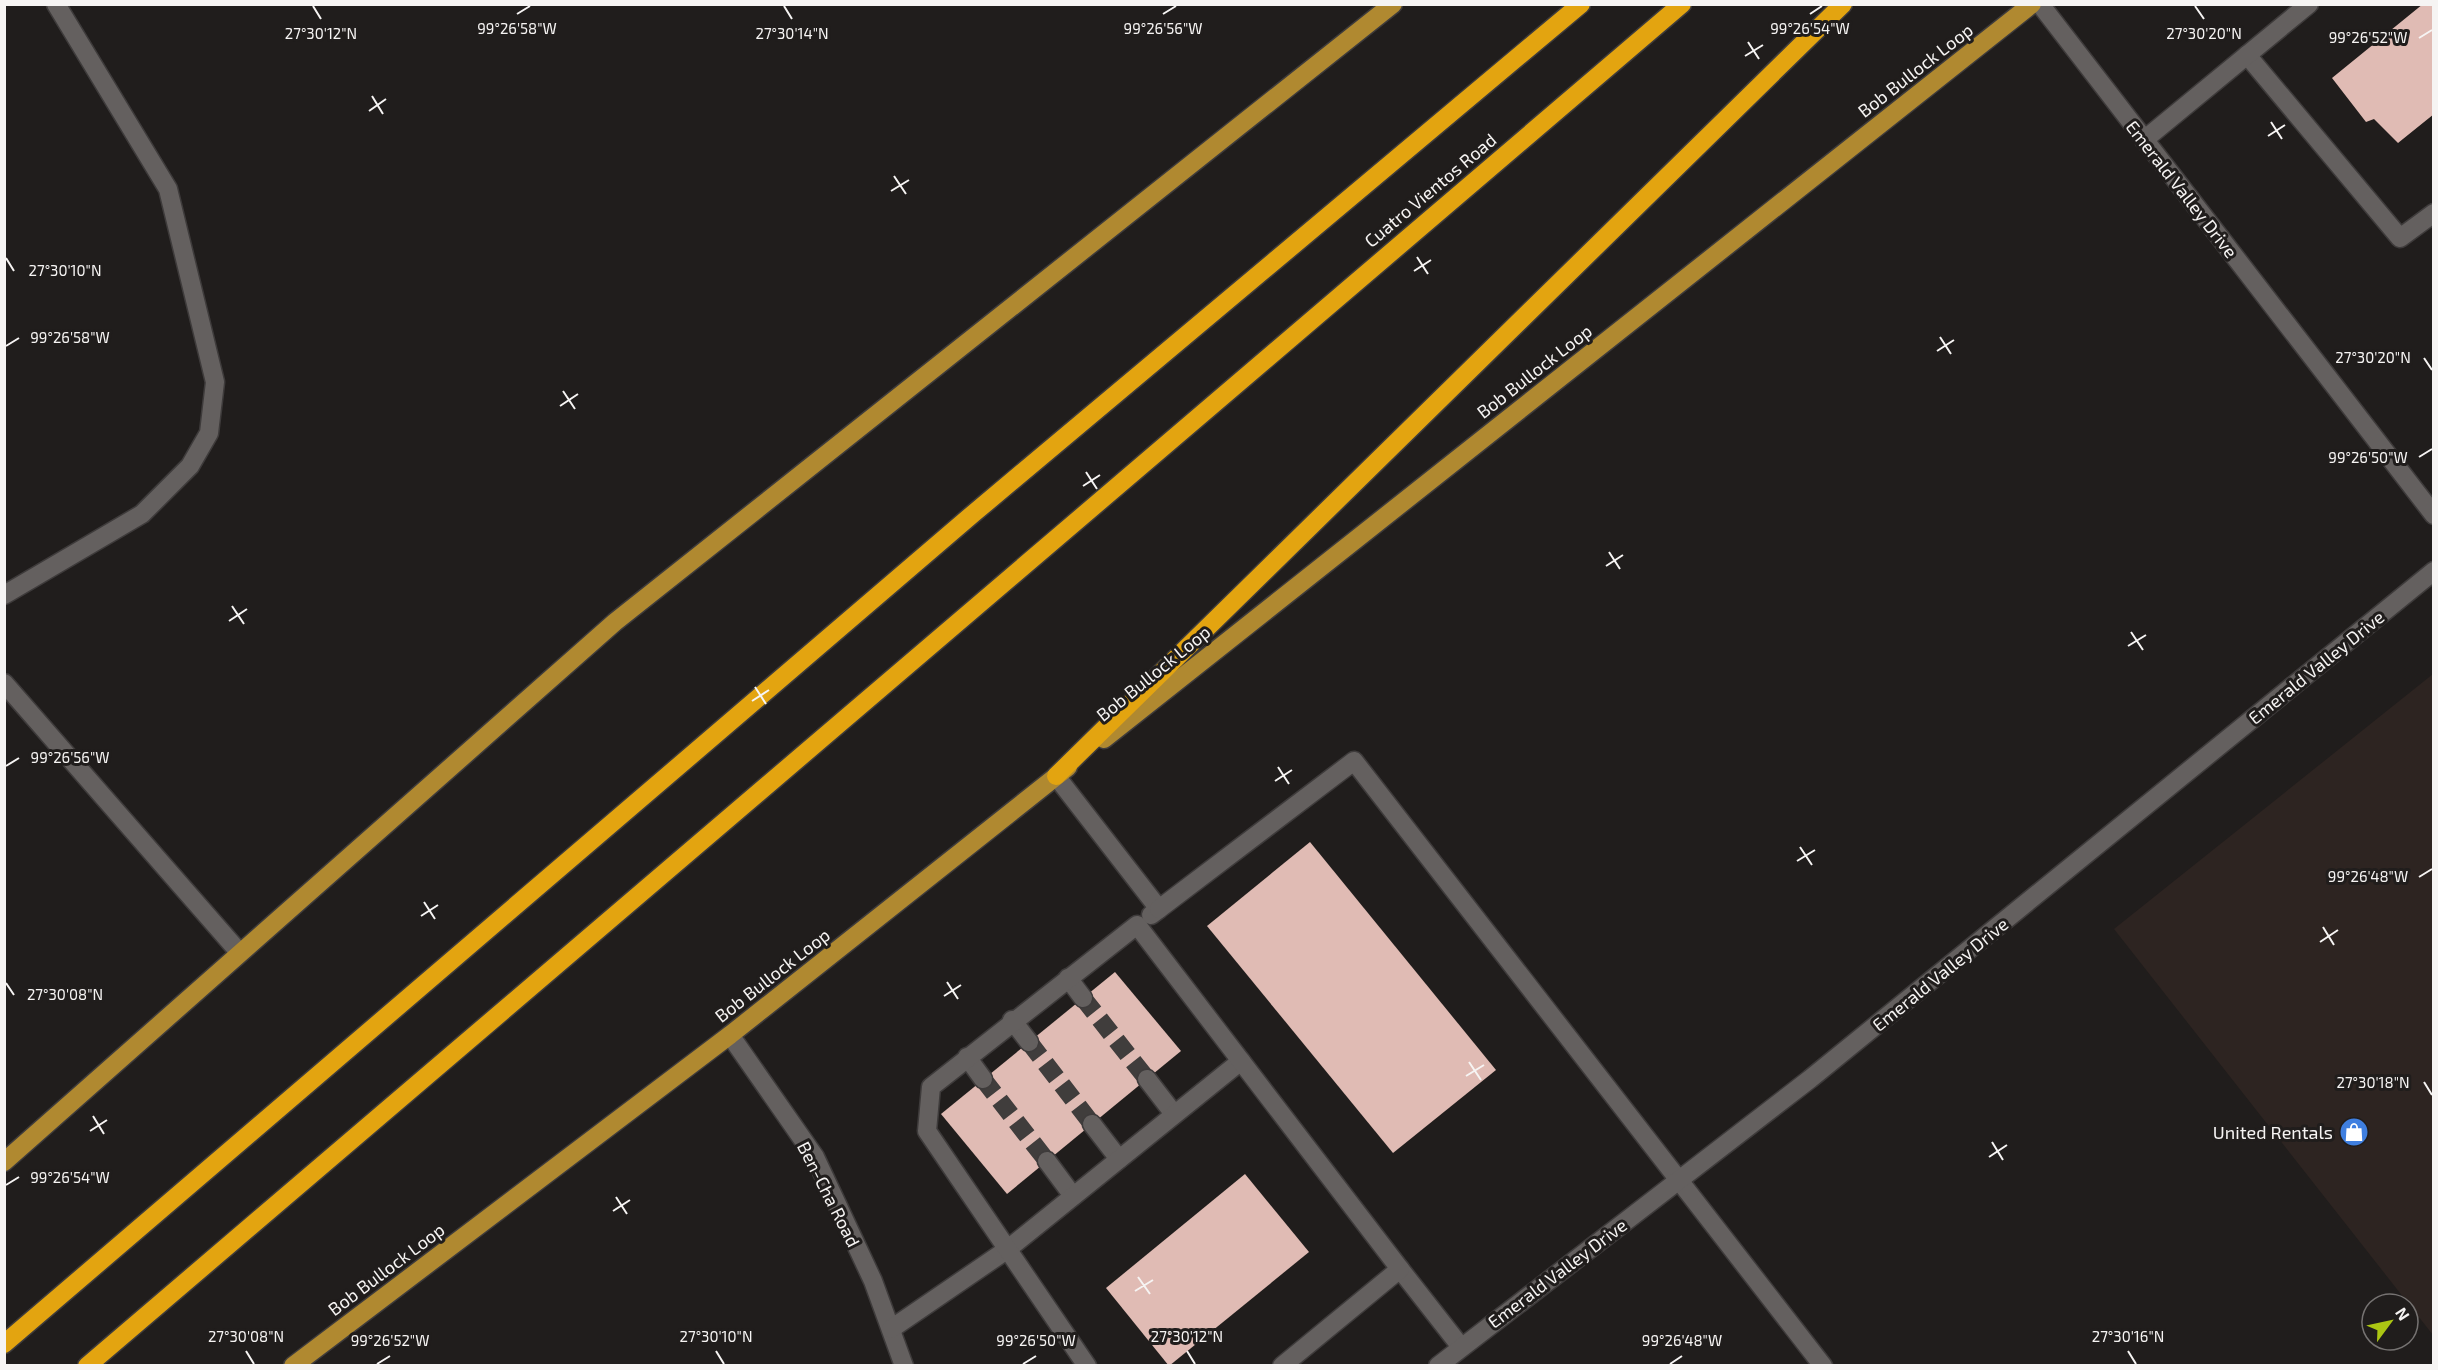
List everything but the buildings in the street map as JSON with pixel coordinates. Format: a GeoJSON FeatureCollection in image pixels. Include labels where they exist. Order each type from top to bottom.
{"type":"FeatureCollection","features":[{"type":"Feature","properties":{"kind":"highway"},"geometry":{"type":"LineString","coordinates":[[4,1344],[983,505],[1581,4]]}},
{"type":"Feature","properties":{"kind":"highway","name":"Cuatro Vientos Road"},"geometry":{"type":"LineString","coordinates":[[87,1365],[1682,4]]}},
{"type":"Feature","properties":{"kind":"highway"},"geometry":{"type":"LineString","coordinates":[[1056,776],[1843,4]]}},
{"type":"Feature","properties":{"kind":"main road"},"geometry":{"type":"LineString","coordinates":[[4,1162],[615,622],[1393,4]]}},
{"type":"Feature","properties":{"kind":"main road","name":"Bob Bullock Loop"},"geometry":{"type":"LineString","coordinates":[[293,1365],[730,1035],[2032,4]]}},
{"type":"Feature","properties":{"kind":"street"},"geometry":{"type":"LineString","coordinates":[[4,595],[142,514],[190,466],[209,433],[215,382],[168,189],[56,4]]}},
{"type":"Feature","properties":{"kind":"street","name":"Emerald Valley Drive"},"geometry":{"type":"LineString","coordinates":[[2040,4],[2433,515]]}},
{"type":"Feature","properties":{"kind":"street"},"geometry":{"type":"LineString","coordinates":[[2144,140],[2309,4]]}},
{"type":"Feature","properties":{"kind":"street"},"geometry":{"type":"LineString","coordinates":[[2247,56],[2400,238],[2433,213]]}},
{"type":"Feature","properties":{"kind":"street","name":"Emerald Valley Drive"},"geometry":{"type":"LineString","coordinates":[[1438,1365],[1819,1072],[2433,571]]}},
{"type":"Feature","properties":{"kind":"street"},"geometry":{"type":"LineString","coordinates":[[4,683],[239,952]]}},
{"type":"Feature","properties":{"kind":"street"},"geometry":{"type":"LineString","coordinates":[[1087,1365],[927,1131],[931,1087],[1012,1020],[1354,761],[1823,1365]]}},
{"type":"Feature","properties":{"kind":"street"},"geometry":{"type":"LineString","coordinates":[[1056,776],[1159,909]]}},
{"type":"Feature","properties":{"kind":"street"},"geometry":{"type":"LineString","coordinates":[[1137,925],[1461,1347]]}},
{"type":"Feature","properties":{"kind":"street"},"geometry":{"type":"LineString","coordinates":[[1068,978],[1083,998]]}},
{"type":"Feature","properties":{"kind":"street"},"geometry":{"type":"LineString","coordinates":[[1012,1020],[1029,1042]]}},
{"type":"Feature","properties":{"kind":"street","name":"Ben-Cha Road"},"geometry":{"type":"LineString","coordinates":[[730,1035],[815,1157],[873,1281],[904,1365]]}},
{"type":"Feature","properties":{"kind":"street"},"geometry":{"type":"LineString","coordinates":[[967,1057],[983,1079]]}},
{"type":"Feature","properties":{"kind":"street"},"geometry":{"type":"LineString","coordinates":[[891,1329],[1008,1249],[1241,1061]]}},
{"type":"Feature","properties":{"kind":"street"},"geometry":{"type":"LineString","coordinates":[[1147,1079],[1174,1114]]}},
{"type":"Feature","properties":{"kind":"street"},"geometry":{"type":"LineString","coordinates":[[1092,1124],[1119,1159]]}},
{"type":"Feature","properties":{"kind":"street"},"geometry":{"type":"LineString","coordinates":[[1047,1161],[1073,1196]]}},
{"type":"Feature","properties":{"kind":"street"},"geometry":{"type":"LineString","coordinates":[[1282,1365],[1401,1269]]}},
{"type":"Feature","properties":{"kind":"shaded area","name":"United Rentals"},"geometry":{"type":"Polygon","coordinates":[[[2434,675],[2433,1335],[2420,1318],[2420,1292],[2399,1292],[2114,929],[2434,675]]]}},
{"type":"Feature","properties":{"kind":"tunnel"},"geometry":{"type":"LineString","coordinates":[[1083,998],[1147,1079]]}},
{"type":"Feature","properties":{"kind":"tunnel"},"geometry":{"type":"LineString","coordinates":[[1029,1042],[1092,1124]]}},
{"type":"Feature","properties":{"kind":"tunnel"},"geometry":{"type":"LineString","coordinates":[[983,1079],[1047,1161]]}},
{"type":"Feature","properties":{"kind":"place","name":"United Rentals"},"geometry":{"type":"Point","coordinates":[2354,1132]}}]}
